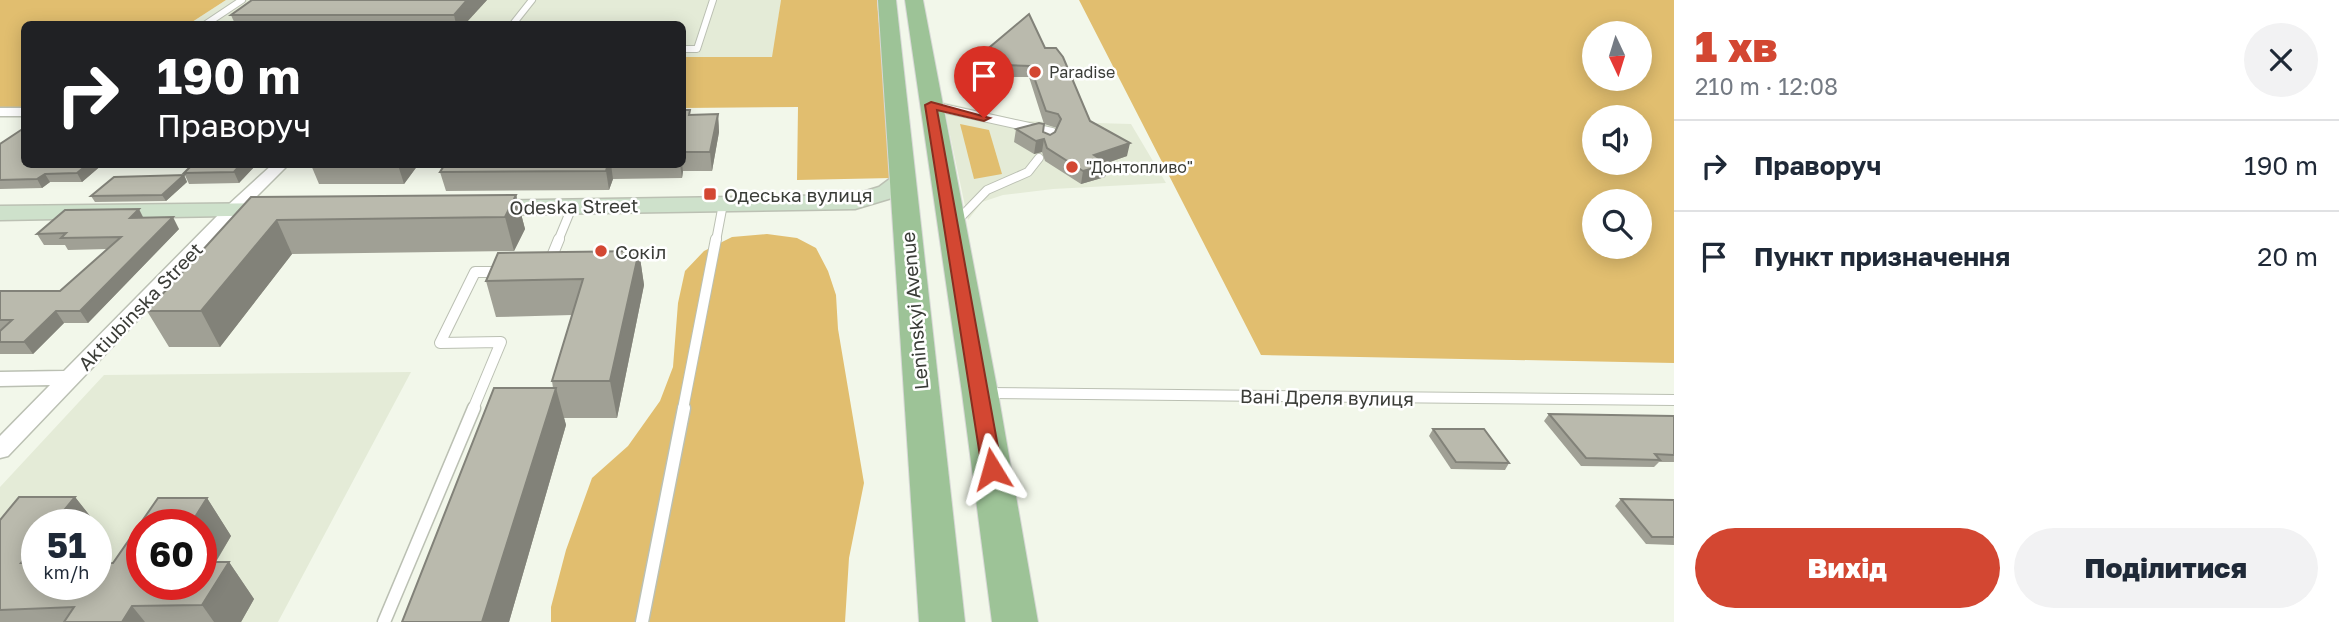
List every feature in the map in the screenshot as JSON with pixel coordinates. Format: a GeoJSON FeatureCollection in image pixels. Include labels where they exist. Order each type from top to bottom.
{"type":"FeatureCollection","features":[{"type":"Feature","properties":{"kind":"main road","name":"Leninskyi Avenue"},"geometry":{"type":"LineString","coordinates":[[887,0],[942,622]]}},
{"type":"Feature","properties":{"kind":"main road"},"geometry":{"type":"LineString","coordinates":[[914,0],[969,339],[981,393],[1015,622]]}},
{"type":"Feature","properties":{"kind":"main road"},"geometry":{"type":"LineString","coordinates":[[917,340],[969,339]]}},
{"type":"Feature","properties":{"kind":"street"},"geometry":{"type":"LineString","coordinates":[[0,112],[21,112]]}},
{"type":"Feature","properties":{"kind":"street","name":"Aktiubinska Street"},"geometry":{"type":"LineString","coordinates":[[0,450],[233,210],[278,168]]}},
{"type":"Feature","properties":{"kind":"street","name":"Odeska Street"},"geometry":{"type":"LineString","coordinates":[[464,208],[855,202],[887,192],[903,180]]}},
{"type":"Feature","properties":{"kind":"street","name":"Odeska Street"},"geometry":{"type":"LineString","coordinates":[[855,202],[893,216],[907,229]]}},
{"type":"Feature","properties":{"kind":"street"},"geometry":{"type":"LineString","coordinates":[[0,214],[301,210]]}},
{"type":"Feature","properties":{"kind":"street"},"geometry":{"type":"LineString","coordinates":[[0,379],[70,378]]}},
{"type":"Feature","properties":{"kind":"lane"},"geometry":{"type":"LineString","coordinates":[[210,21],[242,0]]}},
{"type":"Feature","properties":{"kind":"lane"},"geometry":{"type":"LineString","coordinates":[[515,21],[532,0]]}},
{"type":"Feature","properties":{"kind":"lane"},"geometry":{"type":"LineString","coordinates":[[686,48],[697,48],[713,0]]}},
{"type":"Feature","properties":{"kind":"lane"},"geometry":{"type":"LineString","coordinates":[[931,105],[1052,132],[1047,142]]}},
{"type":"Feature","properties":{"kind":"lane"},"geometry":{"type":"LineString","coordinates":[[951,228],[987,190],[1028,172],[1039,158]]}},
{"type":"Feature","properties":{"kind":"lane"},"geometry":{"type":"LineString","coordinates":[[642,622],[723,204]]}},
{"type":"Feature","properties":{"kind":"lane"},"geometry":{"type":"LineString","coordinates":[[546,272],[572,207]]}},
{"type":"Feature","properties":{"kind":"lane"},"geometry":{"type":"LineString","coordinates":[[384,622],[501,342],[440,343],[474,272],[510,272]]}},
{"type":"Feature","properties":{"kind":"lane","name":"Вані Дреля вулиця"},"geometry":{"type":"LineString","coordinates":[[981,393],[1674,400]]}},
{"type":"Feature","properties":{"kind":"shaded area"},"geometry":{"type":"Polygon","coordinates":[[[0,0],[226,0],[194,21],[21,21],[21,111],[0,111],[0,0]]]}},
{"type":"Feature","properties":{"kind":"shaded area"},"geometry":{"type":"Polygon","coordinates":[[[226,0],[781,0],[773,57],[686,57],[686,21],[194,21],[226,0]]]}},
{"type":"Feature","properties":{"kind":"shaded area"},"geometry":{"type":"Polygon","coordinates":[[[781,0],[877,0],[892,178],[797,180],[798,107],[686,108],[686,57],[772,57],[781,0]]]}},
{"type":"Feature","properties":{"kind":"shaded area"},"geometry":{"type":"Polygon","coordinates":[[[1079,0],[1674,0],[1674,363],[1261,355],[1079,0]]]}},
{"type":"Feature","properties":{"kind":"shaded area"},"geometry":{"type":"Polygon","coordinates":[[[943,102],[1023,121],[1131,124],[1166,183],[1053,189],[1003,195],[982,202],[968,220],[943,102]]]}},
{"type":"Feature","properties":{"kind":"shaded area"},"geometry":{"type":"Polygon","coordinates":[[[960,124],[989,130],[1002,174],[974,179],[960,124]]]}},
{"type":"Feature","properties":{"kind":"shaded area"},"geometry":{"type":"Polygon","coordinates":[[[767,234],[797,238],[816,248],[836,295],[838,329],[864,483],[849,558],[845,622],[551,622],[551,607],[566,550],[592,478],[628,446],[660,401],[673,367],[678,303],[685,271],[704,251],[732,237],[767,234]]]}},
{"type":"Feature","properties":{"kind":"shaded area"},"geometry":{"type":"Polygon","coordinates":[[[411,372],[278,622],[0,622],[0,487],[104,375],[411,372]]]}},
{"type":"Feature","properties":{"kind":"building"},"geometry":{"type":"Polygon","coordinates":[[[252,0],[467,0],[454,15],[231,15],[252,0]]]}},
{"type":"Feature","properties":{"kind":"building"},"geometry":{"type":"Polygon","coordinates":[[[1029,14],[1045,48],[1056,48],[1063,57],[1090,121],[1130,143],[1094,155],[1108,164],[1083,171],[1047,148],[1044,139],[1036,141],[1016,129],[1039,123],[1044,124],[1043,132],[1050,135],[1055,132],[1061,119],[1058,114],[1046,111],[1030,66],[1003,65],[984,52],[1029,14]]]}},
{"type":"Feature","properties":{"kind":"building"},"geometry":{"type":"Polygon","coordinates":[[[686,110],[690,110],[689,115],[718,114],[710,152],[686,152],[686,110]]]}},
{"type":"Feature","properties":{"kind":"building"},"geometry":{"type":"Polygon","coordinates":[[[21,130],[21,168],[83,168],[77,173],[45,174],[37,179],[0,180],[0,144],[21,130]]]}},
{"type":"Feature","properties":{"kind":"building"},"geometry":{"type":"Polygon","coordinates":[[[189,168],[238,168],[234,172],[184,173],[189,168]]]}},
{"type":"Feature","properties":{"kind":"building"},"geometry":{"type":"Polygon","coordinates":[[[442,168],[607,168],[606,171],[440,172],[442,168]]]}},
{"type":"Feature","properties":{"kind":"building"},"geometry":{"type":"Polygon","coordinates":[[[184,175],[162,195],[91,196],[114,177],[184,175]]]}},
{"type":"Feature","properties":{"kind":"building"},"geometry":{"type":"Polygon","coordinates":[[[516,195],[505,217],[277,220],[201,311],[147,311],[251,197],[516,195]]]}},
{"type":"Feature","properties":{"kind":"building"},"geometry":{"type":"Polygon","coordinates":[[[139,209],[130,218],[173,217],[80,311],[56,311],[24,342],[0,342],[0,331],[12,320],[0,320],[0,291],[60,291],[121,237],[61,238],[66,233],[37,234],[65,210],[139,209]]]}},
{"type":"Feature","properties":{"kind":"building"},"geometry":{"type":"Polygon","coordinates":[[[639,251],[610,381],[552,381],[583,279],[486,281],[498,253],[639,251]]]}},
{"type":"Feature","properties":{"kind":"building"},"geometry":{"type":"Polygon","coordinates":[[[494,388],[556,388],[482,622],[402,622],[494,388]]]}},
{"type":"Feature","properties":{"kind":"building"},"geometry":{"type":"Polygon","coordinates":[[[1549,414],[1674,416],[1674,455],[1655,454],[1660,460],[1586,458],[1549,414]]]}},
{"type":"Feature","properties":{"kind":"building"},"geometry":{"type":"Polygon","coordinates":[[[1433,429],[1484,429],[1509,463],[1456,462],[1433,429]]]}},
{"type":"Feature","properties":{"kind":"building"},"geometry":{"type":"Polygon","coordinates":[[[19,497],[75,497],[65,509],[21,509],[21,600],[112,600],[112,563],[126,544],[126,600],[205,600],[202,605],[132,606],[122,622],[64,622],[74,607],[0,610],[0,520],[19,497]]]}},
{"type":"Feature","properties":{"kind":"building"},"geometry":{"type":"Polygon","coordinates":[[[158,498],[207,498],[200,509],[150,509],[158,498]]]}},
{"type":"Feature","properties":{"kind":"building"},"geometry":{"type":"Polygon","coordinates":[[[1621,499],[1674,500],[1674,537],[1652,537],[1621,499]]]}},
{"type":"Feature","properties":{"kind":"building"},"geometry":{"type":"Polygon","coordinates":[[[217,562],[229,562],[217,581],[217,562]]]}},
{"type":"Feature","properties":{"kind":"place","name":"Paradise"},"geometry":{"type":"Point","coordinates":[1035,72]}},
{"type":"Feature","properties":{"kind":"place","name":"\"Донтопливо\""},"geometry":{"type":"Point","coordinates":[1072,167]}},
{"type":"Feature","properties":{"kind":"place","name":"Одеська вулиця"},"geometry":{"type":"Point","coordinates":[710,194]}},
{"type":"Feature","properties":{"kind":"place","name":"Сокіл"},"geometry":{"type":"Point","coordinates":[601,251]}},
{"type":"Feature","properties":{"kind":"route"},"geometry":{"type":"LineString","coordinates":[[984,118],[931,105],[992,469]]}}]}
